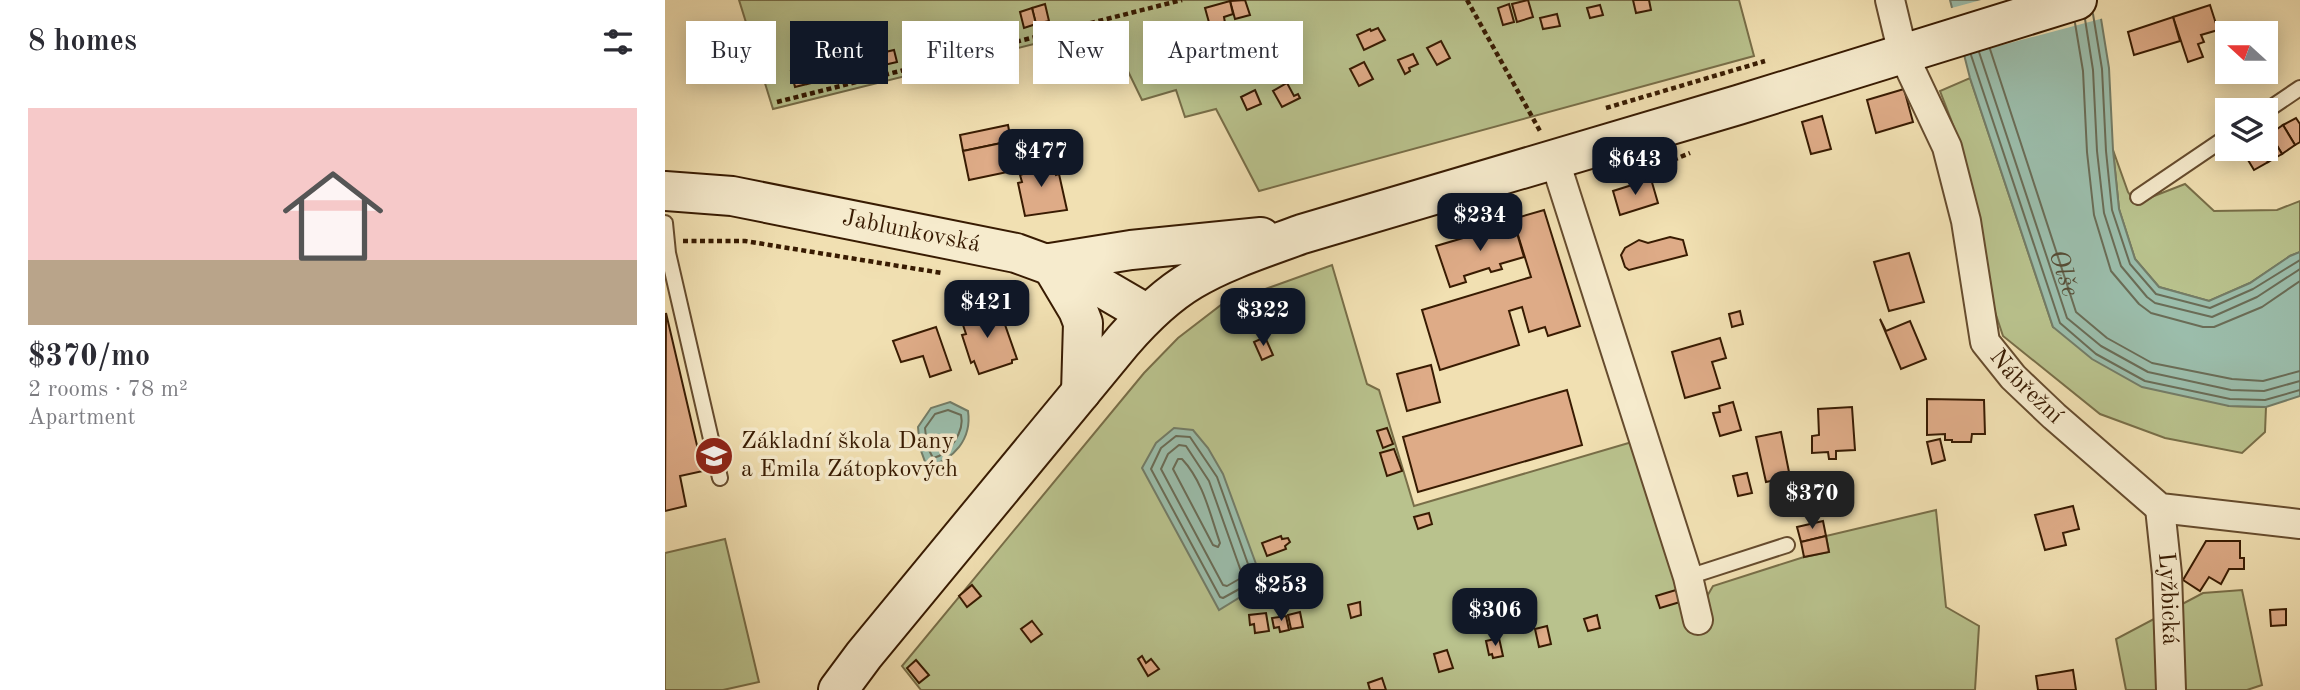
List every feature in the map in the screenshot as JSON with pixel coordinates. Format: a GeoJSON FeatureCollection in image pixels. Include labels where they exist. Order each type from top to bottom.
{"type":"FeatureCollection","features":[{"type":"Feature","properties":{"kind":"main road"},"geometry":{"type":"LineString","coordinates":[[838,690],[873,644],[1147,314],[1192,280],[1256,251],[1548,137],[1903,54],[2077,0]]}},
{"type":"Feature","properties":{"kind":"main road","name":"Jablunkovská"},"geometry":{"type":"LineString","coordinates":[[665,191],[732,196],[982,244],[1050,263],[1087,279],[1147,314]]}},
{"type":"Feature","properties":{"kind":"main road"},"geometry":{"type":"LineString","coordinates":[[1081,392],[1083,323],[1050,263],[1131,250],[1302,234]]}},
{"type":"Feature","properties":{"kind":"street","name":"Nábřežní"},"geometry":{"type":"LineString","coordinates":[[1890,0],[1903,54],[1947,147],[1966,221],[1985,342],[2021,385],[2159,508]]}},
{"type":"Feature","properties":{"kind":"street"},"geometry":{"type":"LineString","coordinates":[[1548,137],[1688,577],[1698,621]]}},
{"type":"Feature","properties":{"kind":"street"},"geometry":{"type":"LineString","coordinates":[[2159,508],[2300,524]]}},
{"type":"Feature","properties":{"kind":"street","name":"Lyžbická"},"geometry":{"type":"LineString","coordinates":[[2159,508],[2167,574],[2171,690]]}},
{"type":"Feature","properties":{"kind":"lane"},"geometry":{"type":"LineString","coordinates":[[2278,103],[2300,88]]}},
{"type":"Feature","properties":{"kind":"lane"},"geometry":{"type":"LineString","coordinates":[[2138,197],[2215,145]]}},
{"type":"Feature","properties":{"kind":"lane"},"geometry":{"type":"LineString","coordinates":[[665,223],[720,478]]}},
{"type":"Feature","properties":{"kind":"lane"},"geometry":{"type":"LineString","coordinates":[[1688,577],[1787,545]]}},
{"type":"Feature","properties":{"kind":"path"},"geometry":{"type":"LineString","coordinates":[[777,102],[1182,0]]}},
{"type":"Feature","properties":{"kind":"path"},"geometry":{"type":"LineString","coordinates":[[1468,0],[1548,137]]}},
{"type":"Feature","properties":{"kind":"path"},"geometry":{"type":"LineString","coordinates":[[1602,110],[1777,57]]}},
{"type":"Feature","properties":{"kind":"path"},"geometry":{"type":"LineString","coordinates":[[1525,133],[1548,137]]}},
{"type":"Feature","properties":{"kind":"path"},"geometry":{"type":"LineString","coordinates":[[667,242],[745,241],[948,274]]}},
{"type":"Feature","properties":{"kind":"green space"},"geometry":{"type":"Polygon","coordinates":[[[739,0],[1739,0],[1754,56],[1259,191],[1216,109],[1185,117],[1176,90],[1142,100],[1129,73],[1129,21],[1033,21],[1033,44],[1019,48],[1019,21],[902,21],[902,77],[888,80],[888,21],[790,21],[790,84],[873,84],[773,109],[765,84],[776,84],[776,21],[746,21],[739,0]]]}},
{"type":"Feature","properties":{"kind":"green space"},"geometry":{"type":"Polygon","coordinates":[[[1970,78],[2053,327],[2229,406],[2266,407],[2265,432],[2242,453],[2165,438],[2100,414],[2003,336],[1993,306],[1976,203],[1960,143],[1940,91],[1970,78]]]}},
{"type":"Feature","properties":{"kind":"green space"},"geometry":{"type":"Polygon","coordinates":[[[2113,150],[2128,192],[2136,203],[2185,184],[2214,211],[2277,210],[2300,201],[2300,252],[2250,283],[2209,301],[2159,287],[2135,259],[2119,209],[2113,150]]]}},
{"type":"Feature","properties":{"kind":"green space"},"geometry":{"type":"Polygon","coordinates":[[[1332,265],[1367,384],[1379,390],[1414,506],[1632,442],[1706,598],[1713,586],[1804,557],[1829,552],[1826,536],[1936,510],[1946,607],[1979,626],[1975,690],[921,690],[902,666],[1144,373],[1178,338],[1221,305],[1332,265]]]}},
{"type":"Feature","properties":{"kind":"green space"},"geometry":{"type":"Polygon","coordinates":[[[725,539],[759,682],[723,690],[665,690],[665,553],[725,539]]]}},
{"type":"Feature","properties":{"kind":"green space"},"geometry":{"type":"Polygon","coordinates":[[[2242,590],[2262,685],[2247,690],[2126,690],[2116,639],[2203,593],[2242,590]]]}},
{"type":"Feature","properties":{"kind":"water","name":"Olše"},"geometry":{"type":"Polygon","coordinates":[[[1950,0],[2098,0],[2109,68],[2119,209],[2135,259],[2159,287],[2209,301],[2250,283],[2300,252],[2300,396],[2266,407],[2229,406],[2142,387],[2092,359],[2053,327],[1970,78],[1950,0]]]}},
{"type":"Feature","properties":{"kind":"water"},"geometry":{"type":"Polygon","coordinates":[[[950,402],[968,411],[967,431],[953,454],[927,467],[920,448],[918,427],[931,408],[950,402]]]}},
{"type":"Feature","properties":{"kind":"water"},"geometry":{"type":"Polygon","coordinates":[[[1174,428],[1193,430],[1208,448],[1223,474],[1263,583],[1219,610],[1142,468],[1156,443],[1174,428]]]}},
{"type":"Feature","properties":{"kind":"pier"},"geometry":{"type":"Polygon","coordinates":[[[1981,0],[2101,0],[2104,18],[1961,56],[1948,9],[1981,0]]]}},
{"type":"Feature","properties":{"kind":"building"},"geometry":{"type":"Polygon","coordinates":[[[1245,0],[1250,15],[1235,19],[1230,1],[1245,0]]]}},
{"type":"Feature","properties":{"kind":"building"},"geometry":{"type":"Polygon","coordinates":[[[1528,0],[1533,17],[1517,22],[1512,4],[1528,0]]]}},
{"type":"Feature","properties":{"kind":"building"},"geometry":{"type":"Polygon","coordinates":[[[1633,0],[1649,0],[1651,10],[1636,13],[1633,0]]]}},
{"type":"Feature","properties":{"kind":"building"},"geometry":{"type":"Polygon","coordinates":[[[1230,1],[1233,14],[1224,17],[1225,21],[1209,21],[1205,8],[1230,1]]]}},
{"type":"Feature","properties":{"kind":"building"},"geometry":{"type":"Polygon","coordinates":[[[1045,4],[1049,21],[1035,21],[1032,8],[1045,4]]]}},
{"type":"Feature","properties":{"kind":"building"},"geometry":{"type":"Polygon","coordinates":[[[1509,4],[1514,22],[1503,25],[1498,8],[1509,4]]]}},
{"type":"Feature","properties":{"kind":"building"},"geometry":{"type":"Polygon","coordinates":[[[1600,5],[1603,15],[1590,18],[1587,8],[1600,5]]]}},
{"type":"Feature","properties":{"kind":"building"},"geometry":{"type":"Polygon","coordinates":[[[2210,5],[2215,31],[2201,35],[2204,42],[2198,44],[2203,57],[2188,62],[2173,17],[2210,5]]]}},
{"type":"Feature","properties":{"kind":"building"},"geometry":{"type":"Polygon","coordinates":[[[1032,8],[1035,21],[1033,25],[1024,28],[1020,12],[1032,8]]]}},
{"type":"Feature","properties":{"kind":"building"},"geometry":{"type":"Polygon","coordinates":[[[1557,14],[1560,26],[1543,29],[1540,18],[1557,14]]]}},
{"type":"Feature","properties":{"kind":"building"},"geometry":{"type":"Polygon","coordinates":[[[2173,17],[2180,41],[2134,55],[2128,32],[2173,17]]]}},
{"type":"Feature","properties":{"kind":"building"},"geometry":{"type":"Polygon","coordinates":[[[1378,28],[1385,40],[1364,50],[1357,35],[1378,28]]]}},
{"type":"Feature","properties":{"kind":"building"},"geometry":{"type":"Polygon","coordinates":[[[1441,41],[1450,58],[1437,65],[1427,48],[1441,41]]]}},
{"type":"Feature","properties":{"kind":"building"},"geometry":{"type":"Polygon","coordinates":[[[894,50],[897,62],[888,64],[888,51],[894,50]]]}},
{"type":"Feature","properties":{"kind":"building"},"geometry":{"type":"Polygon","coordinates":[[[1413,54],[1418,64],[1409,68],[1410,71],[1405,74],[1398,60],[1413,54]]]}},
{"type":"Feature","properties":{"kind":"building"},"geometry":{"type":"Polygon","coordinates":[[[1364,62],[1373,79],[1359,86],[1350,69],[1364,62]]]}},
{"type":"Feature","properties":{"kind":"building"},"geometry":{"type":"Polygon","coordinates":[[[1288,84],[1294,96],[1298,94],[1300,98],[1282,107],[1273,91],[1288,84]]]}},
{"type":"Feature","properties":{"kind":"building"},"geometry":{"type":"Polygon","coordinates":[[[1904,89],[1913,122],[1876,133],[1867,100],[1904,89]]]}},
{"type":"Feature","properties":{"kind":"building"},"geometry":{"type":"Polygon","coordinates":[[[1255,90],[1261,104],[1247,110],[1241,97],[1255,90]]]}},
{"type":"Feature","properties":{"kind":"building"},"geometry":{"type":"Polygon","coordinates":[[[1822,116],[1831,149],[1811,154],[1802,122],[1822,116]]]}},
{"type":"Feature","properties":{"kind":"building"},"geometry":{"type":"Polygon","coordinates":[[[2296,118],[2300,124],[2300,142],[2295,145],[2283,125],[2296,118]]]}},
{"type":"Feature","properties":{"kind":"building"},"geometry":{"type":"Polygon","coordinates":[[[1008,125],[1011,141],[963,151],[960,135],[1008,125]]]}},
{"type":"Feature","properties":{"kind":"building"},"geometry":{"type":"Polygon","coordinates":[[[2283,125],[2295,145],[2282,154],[2278,147],[2278,128],[2283,125]]]}},
{"type":"Feature","properties":{"kind":"building"},"geometry":{"type":"Polygon","coordinates":[[[1011,141],[1017,170],[969,180],[963,151],[1011,141]]]}},
{"type":"Feature","properties":{"kind":"building"},"geometry":{"type":"Polygon","coordinates":[[[1053,160],[1067,210],[1025,216],[1018,183],[1022,182],[1021,164],[1053,160]]]}},
{"type":"Feature","properties":{"kind":"building"},"geometry":{"type":"Polygon","coordinates":[[[2249,161],[2267,161],[2268,162],[2254,170],[2249,161]]]}},
{"type":"Feature","properties":{"kind":"building"},"geometry":{"type":"Polygon","coordinates":[[[1651,179],[1658,203],[1620,215],[1613,191],[1651,179]]]}},
{"type":"Feature","properties":{"kind":"building"},"geometry":{"type":"Polygon","coordinates":[[[1544,210],[1580,326],[1548,336],[1545,327],[1529,332],[1522,307],[1509,311],[1519,345],[1440,370],[1422,310],[1531,277],[1513,219],[1544,210]]]}},
{"type":"Feature","properties":{"kind":"building"},"geometry":{"type":"Polygon","coordinates":[[[1514,223],[1524,257],[1500,264],[1502,269],[1491,272],[1489,268],[1464,276],[1466,282],[1450,287],[1436,246],[1514,223]]]}},
{"type":"Feature","properties":{"kind":"building"},"geometry":{"type":"Polygon","coordinates":[[[1670,237],[1683,240],[1687,255],[1629,270],[1625,267],[1621,255],[1625,248],[1639,240],[1648,243],[1670,237]]]}},
{"type":"Feature","properties":{"kind":"building"},"geometry":{"type":"Polygon","coordinates":[[[1909,253],[1924,302],[1889,311],[1874,262],[1909,253]]]}},
{"type":"Feature","properties":{"kind":"building"},"geometry":{"type":"Polygon","coordinates":[[[993,305],[999,323],[1004,322],[1017,359],[979,374],[974,361],[971,363],[962,335],[966,334],[960,316],[993,305]]]}},
{"type":"Feature","properties":{"kind":"building"},"geometry":{"type":"Polygon","coordinates":[[[1740,311],[1743,324],[1732,327],[1729,314],[1740,311]]]}},
{"type":"Feature","properties":{"kind":"building"},"geometry":{"type":"Polygon","coordinates":[[[666,313],[703,471],[680,476],[686,506],[665,511],[666,313]]]}},
{"type":"Feature","properties":{"kind":"building"},"geometry":{"type":"Polygon","coordinates":[[[1880,319],[1886,331],[1910,321],[1926,359],[1901,369],[1880,319]]]}},
{"type":"Feature","properties":{"kind":"building"},"geometry":{"type":"Polygon","coordinates":[[[936,327],[951,370],[930,377],[923,356],[901,362],[893,341],[936,327]]]}},
{"type":"Feature","properties":{"kind":"building"},"geometry":{"type":"Polygon","coordinates":[[[1265,337],[1273,355],[1262,360],[1254,342],[1265,337]]]}},
{"type":"Feature","properties":{"kind":"building"},"geometry":{"type":"Polygon","coordinates":[[[1720,338],[1726,358],[1712,362],[1720,388],[1685,398],[1672,352],[1720,338]]]}},
{"type":"Feature","properties":{"kind":"building"},"geometry":{"type":"Polygon","coordinates":[[[1431,365],[1440,402],[1407,411],[1397,374],[1431,365]]]}},
{"type":"Feature","properties":{"kind":"building"},"geometry":{"type":"Polygon","coordinates":[[[1567,390],[1582,445],[1418,492],[1403,437],[1567,390]]]}},
{"type":"Feature","properties":{"kind":"building"},"geometry":{"type":"Polygon","coordinates":[[[1927,399],[1984,400],[1985,434],[1972,434],[1971,442],[1945,440],[1945,434],[1927,435],[1927,399]]]}},
{"type":"Feature","properties":{"kind":"building"},"geometry":{"type":"Polygon","coordinates":[[[1733,402],[1741,430],[1720,436],[1713,413],[1720,412],[1719,406],[1733,402]]]}},
{"type":"Feature","properties":{"kind":"building"},"geometry":{"type":"Polygon","coordinates":[[[1852,407],[1855,450],[1836,451],[1836,459],[1829,459],[1828,452],[1812,453],[1812,436],[1819,435],[1818,409],[1852,407]]]}},
{"type":"Feature","properties":{"kind":"building"},"geometry":{"type":"Polygon","coordinates":[[[1387,428],[1393,444],[1383,448],[1377,431],[1387,428]]]}},
{"type":"Feature","properties":{"kind":"building"},"geometry":{"type":"Polygon","coordinates":[[[1781,432],[1790,477],[1766,482],[1756,437],[1781,432]]]}},
{"type":"Feature","properties":{"kind":"building"},"geometry":{"type":"Polygon","coordinates":[[[1940,439],[1945,460],[1932,464],[1927,442],[1940,439]]]}},
{"type":"Feature","properties":{"kind":"building"},"geometry":{"type":"Polygon","coordinates":[[[1394,449],[1402,471],[1387,476],[1380,453],[1394,449]]]}},
{"type":"Feature","properties":{"kind":"building"},"geometry":{"type":"Polygon","coordinates":[[[1747,473],[1752,493],[1738,496],[1733,476],[1747,473]]]}},
{"type":"Feature","properties":{"kind":"building"},"geometry":{"type":"Polygon","coordinates":[[[2073,506],[2079,529],[2063,533],[2066,545],[2045,550],[2035,515],[2073,506]]]}},
{"type":"Feature","properties":{"kind":"building"},"geometry":{"type":"Polygon","coordinates":[[[1429,513],[1432,524],[1418,529],[1414,517],[1429,513]]]}},
{"type":"Feature","properties":{"kind":"building"},"geometry":{"type":"Polygon","coordinates":[[[1823,521],[1826,536],[1801,542],[1797,527],[1823,521]]]}},
{"type":"Feature","properties":{"kind":"building"},"geometry":{"type":"Polygon","coordinates":[[[1281,536],[1282,539],[1288,538],[1290,542],[1285,546],[1286,549],[1267,556],[1262,543],[1281,536]]]}},
{"type":"Feature","properties":{"kind":"building"},"geometry":{"type":"Polygon","coordinates":[[[1826,536],[1829,552],[1804,557],[1801,542],[1826,536]]]}},
{"type":"Feature","properties":{"kind":"building"},"geometry":{"type":"Polygon","coordinates":[[[2206,541],[2240,541],[2240,558],[2244,558],[2244,569],[2229,569],[2221,584],[2209,577],[2200,591],[2183,580],[2206,541]]]}},
{"type":"Feature","properties":{"kind":"building"},"geometry":{"type":"Polygon","coordinates":[[[972,585],[981,596],[967,607],[959,596],[972,585]]]}},
{"type":"Feature","properties":{"kind":"building"},"geometry":{"type":"Polygon","coordinates":[[[1676,590],[1680,602],[1660,608],[1656,596],[1676,590]]]}},
{"type":"Feature","properties":{"kind":"building"},"geometry":{"type":"Polygon","coordinates":[[[1360,602],[1361,615],[1351,618],[1348,605],[1360,602]]]}},
{"type":"Feature","properties":{"kind":"building"},"geometry":{"type":"Polygon","coordinates":[[[2286,609],[2286,625],[2271,626],[2270,610],[2286,609]]]}},
{"type":"Feature","properties":{"kind":"building"},"geometry":{"type":"Polygon","coordinates":[[[1300,612],[1303,627],[1291,629],[1288,615],[1300,612]]]}},
{"type":"Feature","properties":{"kind":"building"},"geometry":{"type":"Polygon","coordinates":[[[1266,613],[1269,631],[1255,633],[1254,624],[1250,625],[1249,615],[1266,613]]]}},
{"type":"Feature","properties":{"kind":"building"},"geometry":{"type":"Polygon","coordinates":[[[1597,615],[1600,628],[1588,631],[1584,619],[1597,615]]]}},
{"type":"Feature","properties":{"kind":"building"},"geometry":{"type":"Polygon","coordinates":[[[1286,616],[1289,630],[1280,632],[1279,627],[1274,628],[1272,618],[1286,616]]]}},
{"type":"Feature","properties":{"kind":"building"},"geometry":{"type":"Polygon","coordinates":[[[1032,621],[1042,634],[1031,642],[1021,629],[1032,621]]]}},
{"type":"Feature","properties":{"kind":"building"},"geometry":{"type":"Polygon","coordinates":[[[1547,626],[1551,644],[1539,647],[1535,629],[1547,626]]]}},
{"type":"Feature","properties":{"kind":"building"},"geometry":{"type":"Polygon","coordinates":[[[1499,638],[1503,656],[1493,658],[1492,654],[1489,655],[1486,641],[1499,638]]]}},
{"type":"Feature","properties":{"kind":"building"},"geometry":{"type":"Polygon","coordinates":[[[1447,650],[1453,668],[1439,672],[1434,654],[1447,650]]]}},
{"type":"Feature","properties":{"kind":"building"},"geometry":{"type":"Polygon","coordinates":[[[1142,656],[1146,663],[1151,659],[1159,669],[1148,676],[1138,659],[1142,656]]]}},
{"type":"Feature","properties":{"kind":"building"},"geometry":{"type":"Polygon","coordinates":[[[916,660],[929,675],[919,683],[907,668],[916,660]]]}},
{"type":"Feature","properties":{"kind":"building"},"geometry":{"type":"Polygon","coordinates":[[[2073,670],[2076,690],[2038,690],[2036,676],[2073,670]]]}},
{"type":"Feature","properties":{"kind":"building"},"geometry":{"type":"Polygon","coordinates":[[[1382,678],[1386,690],[1370,690],[1368,683],[1382,678]]]}},
{"type":"Feature","properties":{"kind":"place","name":"Základní škola Dany a Emila Zátopkových"},"geometry":{"type":"Point","coordinates":[714,456]}}]}
